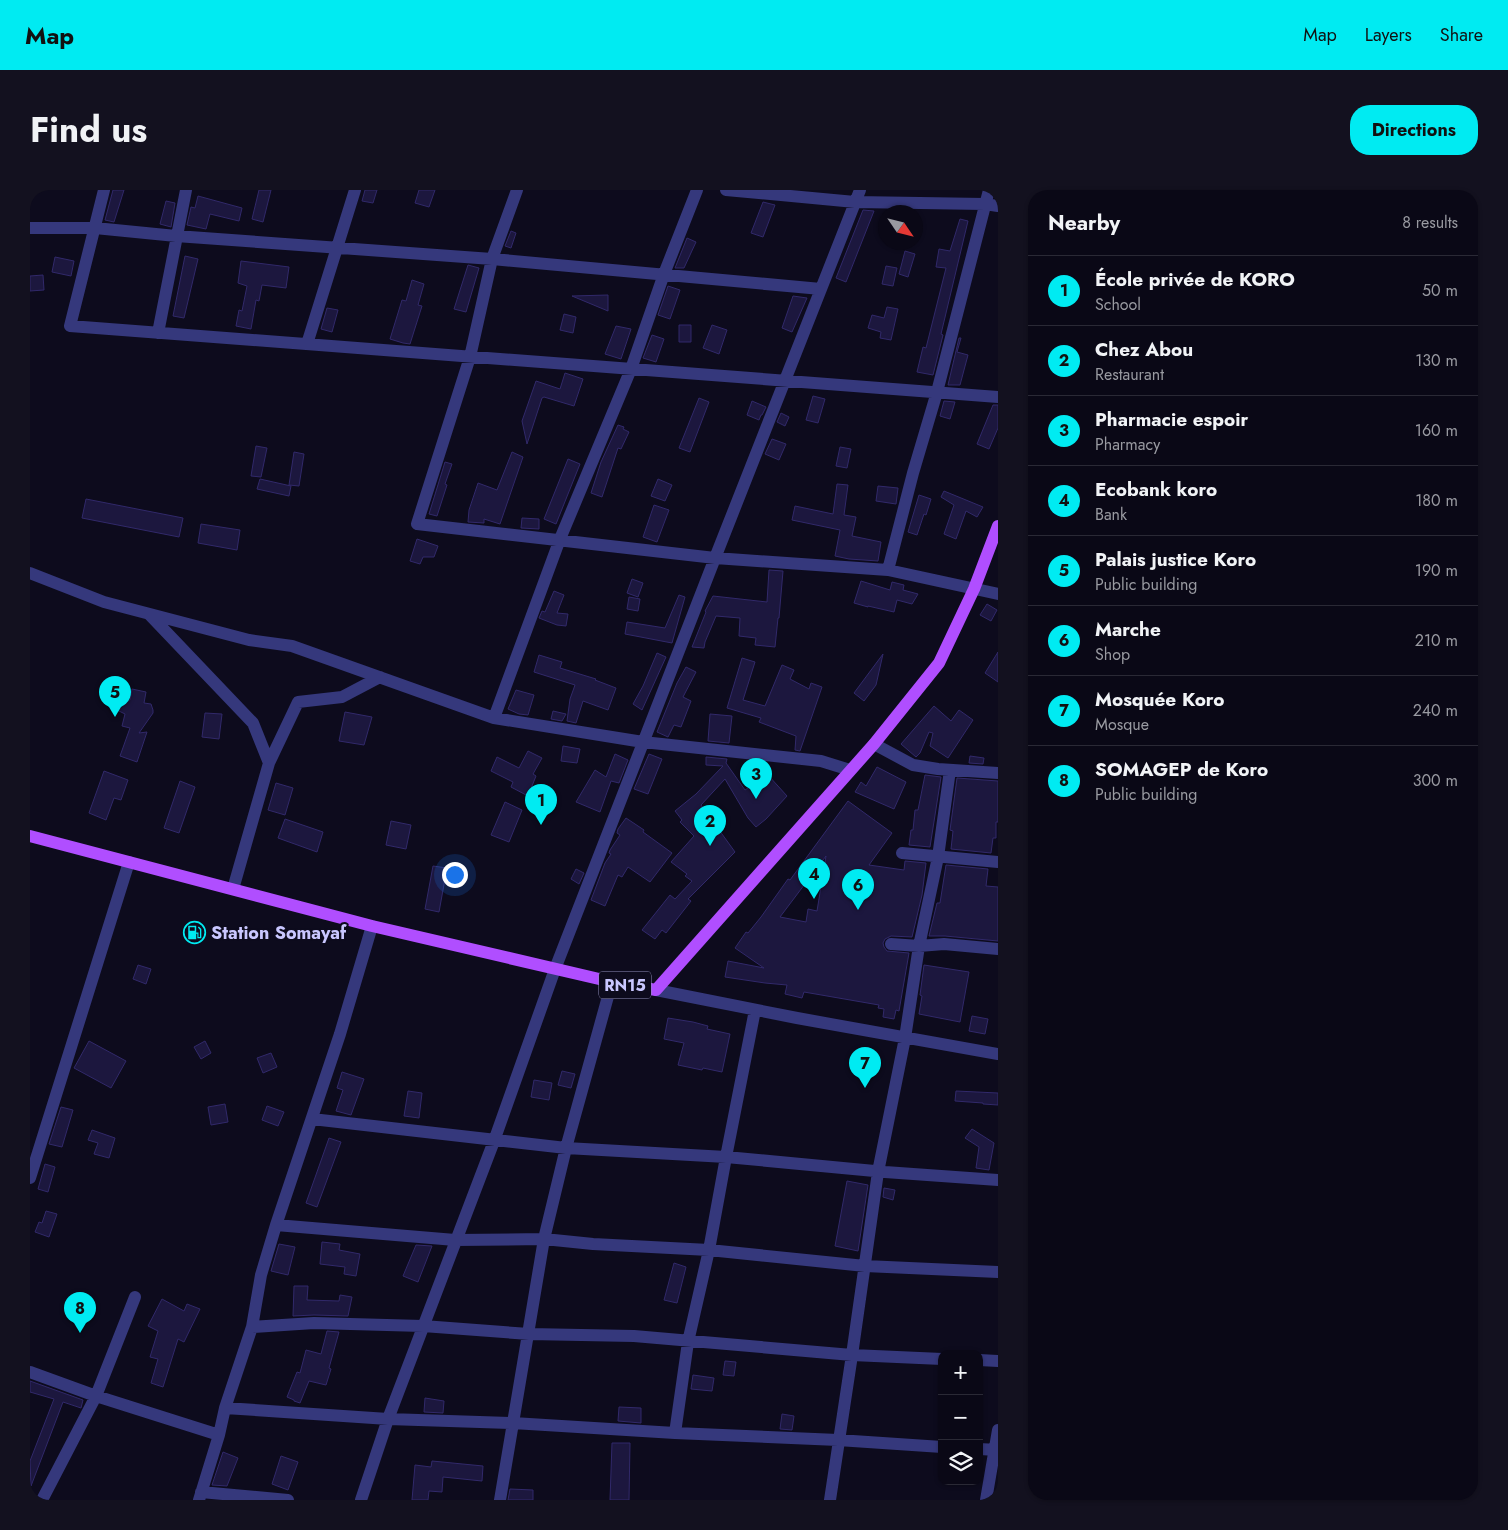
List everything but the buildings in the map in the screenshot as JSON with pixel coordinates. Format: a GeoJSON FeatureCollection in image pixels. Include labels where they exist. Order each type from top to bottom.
{"type":"FeatureCollection","features":[{"type":"Feature","properties":{"kind":"main road","name":"RN15"},"geometry":{"type":"LineString","coordinates":[[30,836],[372,926],[612,982],[656,990],[874,744],[940,663],[974,590],[998,526]]}},
{"type":"Feature","properties":{"kind":"street"},"geometry":{"type":"LineString","coordinates":[[104,190],[70,326],[998,397]]}},
{"type":"Feature","properties":{"kind":"street"},"geometry":{"type":"LineString","coordinates":[[158,333],[186,190]]}},
{"type":"Feature","properties":{"kind":"street"},"geometry":{"type":"LineString","coordinates":[[308,344],[355,190]]}},
{"type":"Feature","properties":{"kind":"street"},"geometry":{"type":"LineString","coordinates":[[517,190],[492,259],[470,357],[417,524],[715,558],[888,570],[998,594]]}},
{"type":"Feature","properties":{"kind":"street"},"geometry":{"type":"LineString","coordinates":[[494,718],[560,540],[631,369],[664,274],[697,190]]}},
{"type":"Feature","properties":{"kind":"street"},"geometry":{"type":"LineString","coordinates":[[726,190],[855,202],[985,204],[998,206]]}},
{"type":"Feature","properties":{"kind":"street"},"geometry":{"type":"LineString","coordinates":[[361,1500],[388,1419],[494,1141],[555,969],[860,190]]}},
{"type":"Feature","properties":{"kind":"street"},"geometry":{"type":"LineString","coordinates":[[888,570],[937,392],[989,190]]}},
{"type":"Feature","properties":{"kind":"street"},"geometry":{"type":"LineString","coordinates":[[30,228],[95,228],[176,236],[492,259],[821,289]]}},
{"type":"Feature","properties":{"kind":"street"},"geometry":{"type":"LineString","coordinates":[[30,573],[104,602],[249,640],[292,646],[494,718],[643,742],[821,761],[850,770]]}},
{"type":"Feature","properties":{"kind":"street"},"geometry":{"type":"LineString","coordinates":[[148,613],[253,723],[269,763]]}},
{"type":"Feature","properties":{"kind":"street"},"geometry":{"type":"LineString","coordinates":[[233,889],[269,763],[298,702],[342,697],[380,677]]}},
{"type":"Feature","properties":{"kind":"street"},"geometry":{"type":"LineString","coordinates":[[874,744],[913,764],[938,769],[998,773]]}},
{"type":"Feature","properties":{"kind":"street"},"geometry":{"type":"LineString","coordinates":[[830,1500],[878,1172],[906,1038],[919,946],[938,857],[950,770]]}},
{"type":"Feature","properties":{"kind":"street"},"geometry":{"type":"LineString","coordinates":[[902,853],[998,862]]}},
{"type":"Feature","properties":{"kind":"street"},"geometry":{"type":"LineString","coordinates":[[30,1178],[129,862]]}},
{"type":"Feature","properties":{"kind":"street"},"geometry":{"type":"LineString","coordinates":[[288,1500],[200,1496],[219,1435],[225,1408],[252,1327],[261,1275],[276,1225],[340,1034],[372,926]]}},
{"type":"Feature","properties":{"kind":"street"},"geometry":{"type":"LineString","coordinates":[[891,944],[919,946],[944,944],[998,949]]}},
{"type":"Feature","properties":{"kind":"street"},"geometry":{"type":"LineString","coordinates":[[500,1500],[544,1239],[566,1148],[612,982]]}},
{"type":"Feature","properties":{"kind":"street"},"geometry":{"type":"LineString","coordinates":[[656,990],[998,1054]]}},
{"type":"Feature","properties":{"kind":"street"},"geometry":{"type":"LineString","coordinates":[[675,1433],[688,1342],[709,1250],[755,1010]]}},
{"type":"Feature","properties":{"kind":"street"},"geometry":{"type":"LineString","coordinates":[[312,1119],[566,1148],[726,1157],[878,1172],[998,1180]]}},
{"type":"Feature","properties":{"kind":"street"},"geometry":{"type":"LineString","coordinates":[[276,1225],[455,1240],[544,1239],[593,1244],[709,1250],[864,1266],[998,1272]]}},
{"type":"Feature","properties":{"kind":"street"},"geometry":{"type":"LineString","coordinates":[[42,1500],[96,1396],[135,1297]]}},
{"type":"Feature","properties":{"kind":"street"},"geometry":{"type":"LineString","coordinates":[[252,1327],[314,1322],[423,1326],[528,1334],[634,1336],[852,1355],[938,1359]]}},
{"type":"Feature","properties":{"kind":"street"},"geometry":{"type":"LineString","coordinates":[[983,1360],[998,1361]]}},
{"type":"Feature","properties":{"kind":"street"},"geometry":{"type":"LineString","coordinates":[[30,1372],[96,1396],[219,1435]]}},
{"type":"Feature","properties":{"kind":"street"},"geometry":{"type":"LineString","coordinates":[[225,1408],[388,1419],[513,1423],[938,1447]]}},
{"type":"Feature","properties":{"kind":"street"},"geometry":{"type":"LineString","coordinates":[[986,1500],[998,1430]]}},
{"type":"Feature","properties":{"kind":"street"},"geometry":{"type":"LineString","coordinates":[[983,1449],[996,1450]]}},
{"type":"Feature","properties":{"kind":"place","name":"Palais justice Koro"},"geometry":{"type":"Point","coordinates":[115,717]}},
{"type":"Feature","properties":{"kind":"place","name":"Pharmacie espoir"},"geometry":{"type":"Point","coordinates":[756,799]}},
{"type":"Feature","properties":{"kind":"place","name":"École privée de KORO"},"geometry":{"type":"Point","coordinates":[541,825]}},
{"type":"Feature","properties":{"kind":"place","name":"Chez Abou"},"geometry":{"type":"Point","coordinates":[710,846]}},
{"type":"Feature","properties":{"kind":"place","name":"Ecobank koro"},"geometry":{"type":"Point","coordinates":[814,899]}},
{"type":"Feature","properties":{"kind":"place","name":"Marche"},"geometry":{"type":"Point","coordinates":[858,910]}},
{"type":"Feature","properties":{"kind":"place","name":"Station Somayaf"},"geometry":{"type":"Point","coordinates":[195,933]}},
{"type":"Feature","properties":{"kind":"place","name":"Mosquée Koro"},"geometry":{"type":"Point","coordinates":[865,1088]}},
{"type":"Feature","properties":{"kind":"place","name":"SOMAGEP de Koro"},"geometry":{"type":"Point","coordinates":[80,1333]}}]}
